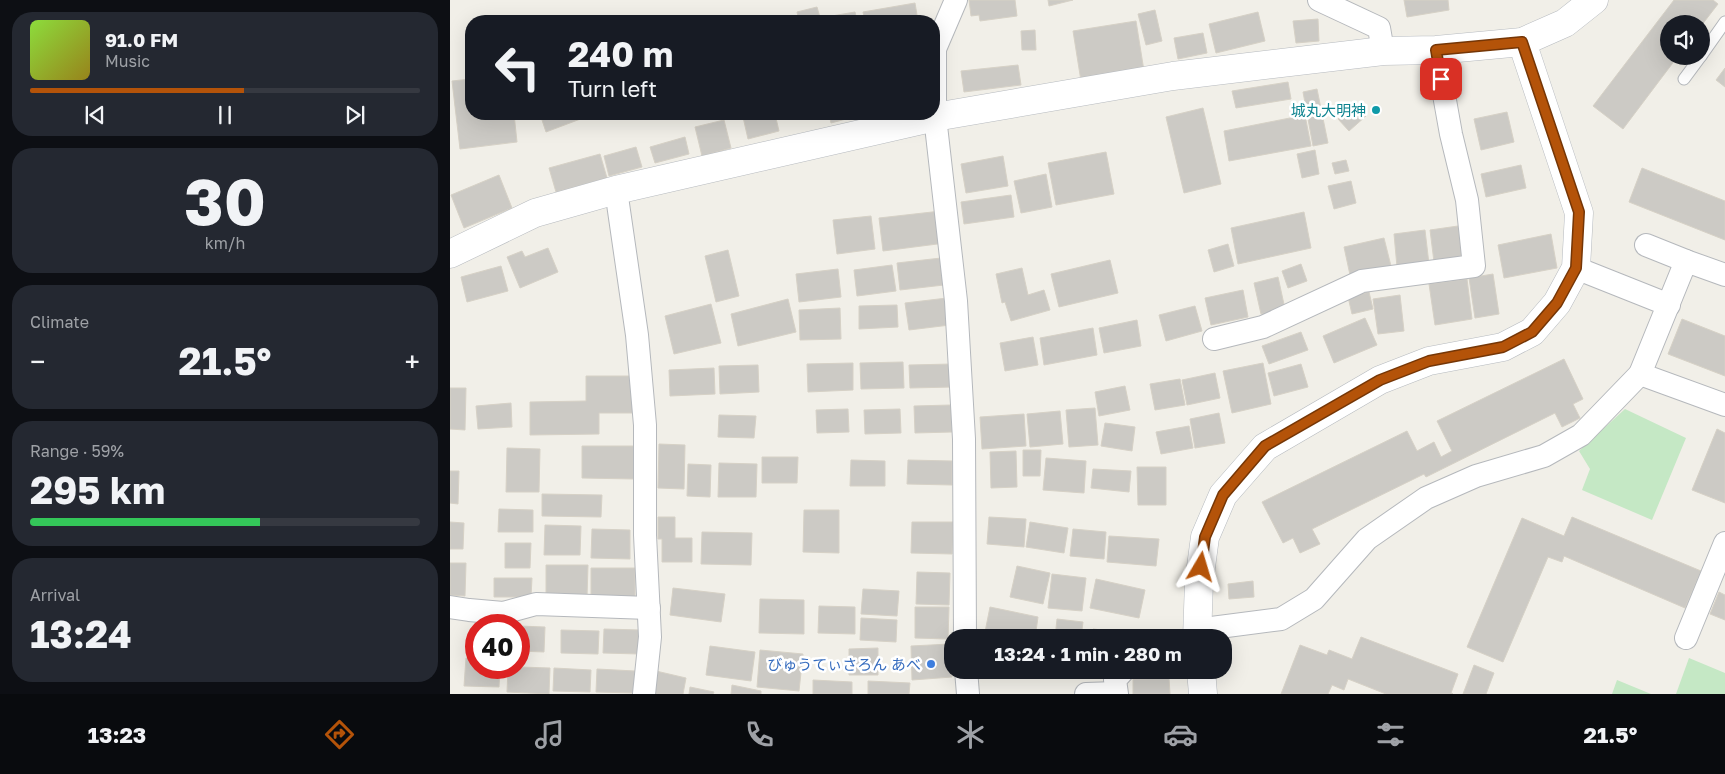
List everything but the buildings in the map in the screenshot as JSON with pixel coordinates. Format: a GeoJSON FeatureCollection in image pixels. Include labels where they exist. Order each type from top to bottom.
{"type":"FeatureCollection","features":[{"type":"Feature","properties":{"kind":"street"},"geometry":{"type":"LineString","coordinates":[[940,37],[956,0]]}},
{"type":"Feature","properties":{"kind":"street"},"geometry":{"type":"LineString","coordinates":[[1319,0],[1379,28],[1382,51]]}},
{"type":"Feature","properties":{"kind":"street"},"geometry":{"type":"LineString","coordinates":[[940,116],[1173,76],[1382,51],[1436,50],[1522,42],[1564,23],[1594,0]]}},
{"type":"Feature","properties":{"kind":"street"},"geometry":{"type":"LineString","coordinates":[[1197,629],[1199,582],[1205,537],[1223,495],[1265,446],[1380,380],[1429,361],[1503,347],[1532,332],[1557,303],[1576,268],[1579,212],[1522,42]]}},
{"type":"Feature","properties":{"kind":"street"},"geometry":{"type":"LineString","coordinates":[[1214,339],[1263,327],[1362,281],[1474,266],[1467,200],[1451,134],[1436,50]]}},
{"type":"Feature","properties":{"kind":"street"},"geometry":{"type":"LineString","coordinates":[[450,254],[535,213],[616,190],[922,120]]}},
{"type":"Feature","properties":{"kind":"street"},"geometry":{"type":"LineString","coordinates":[[935,120],[957,311],[964,439],[966,629]]}},
{"type":"Feature","properties":{"kind":"street"},"geometry":{"type":"LineString","coordinates":[[616,190],[637,335],[645,425],[646,534],[650,637],[644,694]]}},
{"type":"Feature","properties":{"kind":"street"},"geometry":{"type":"LineString","coordinates":[[1646,245],[1686,262],[1725,275]]}},
{"type":"Feature","properties":{"kind":"street"},"geometry":{"type":"LineString","coordinates":[[1227,629],[1281,620],[1314,599],[1367,539],[1426,498],[1476,476],[1544,456],[1581,435],[1640,374],[1686,262]]}},
{"type":"Feature","properties":{"kind":"street"},"geometry":{"type":"LineString","coordinates":[[1576,268],[1668,305]]}},
{"type":"Feature","properties":{"kind":"street"},"geometry":{"type":"LineString","coordinates":[[1640,374],[1725,405]]}},
{"type":"Feature","properties":{"kind":"street"},"geometry":{"type":"LineString","coordinates":[[1686,638],[1725,542]]}},
{"type":"Feature","properties":{"kind":"street"},"geometry":{"type":"LineString","coordinates":[[450,606],[503,613],[536,604],[649,608]]}},
{"type":"Feature","properties":{"kind":"street"},"geometry":{"type":"LineString","coordinates":[[967,679],[968,694]]}},
{"type":"Feature","properties":{"kind":"street"},"geometry":{"type":"LineString","coordinates":[[1086,694],[1116,694],[1116,679]]}},
{"type":"Feature","properties":{"kind":"street"},"geometry":{"type":"LineString","coordinates":[[1202,679],[1203,694]]}},
{"type":"Feature","properties":{"kind":"lane"},"geometry":{"type":"LineString","coordinates":[[1710,43],[1725,22]]}},
{"type":"Feature","properties":{"kind":"lane"},"geometry":{"type":"LineString","coordinates":[[1684,79],[1694,65]]}},
{"type":"Feature","properties":{"kind":"green space"},"geometry":{"type":"Polygon","coordinates":[[[1625,409],[1686,438],[1652,520],[1582,490],[1590,469],[1579,451],[1625,409]]]}},
{"type":"Feature","properties":{"kind":"green space"},"geometry":{"type":"Polygon","coordinates":[[[1689,658],[1725,673],[1725,694],[1676,694],[1689,658]]]}},
{"type":"Feature","properties":{"kind":"green space"},"geometry":{"type":"Polygon","coordinates":[[[1617,680],[1651,694],[1612,694],[1617,680]]]}},
{"type":"Feature","properties":{"kind":"place","name":"城丸大明神"},"geometry":{"type":"Point","coordinates":[1376,110]}},
{"type":"Feature","properties":{"kind":"place","name":"びゅうてぃさろん あべ"},"geometry":{"type":"Point","coordinates":[931,664]}},
{"type":"Feature","properties":{"kind":"route"},"geometry":{"type":"LineString","coordinates":[[1201,567],[1205,537],[1223,495],[1265,446],[1380,380],[1429,361],[1503,347],[1532,332],[1557,303],[1576,268],[1579,212],[1522,42],[1436,50],[1441,79]]}}]}
